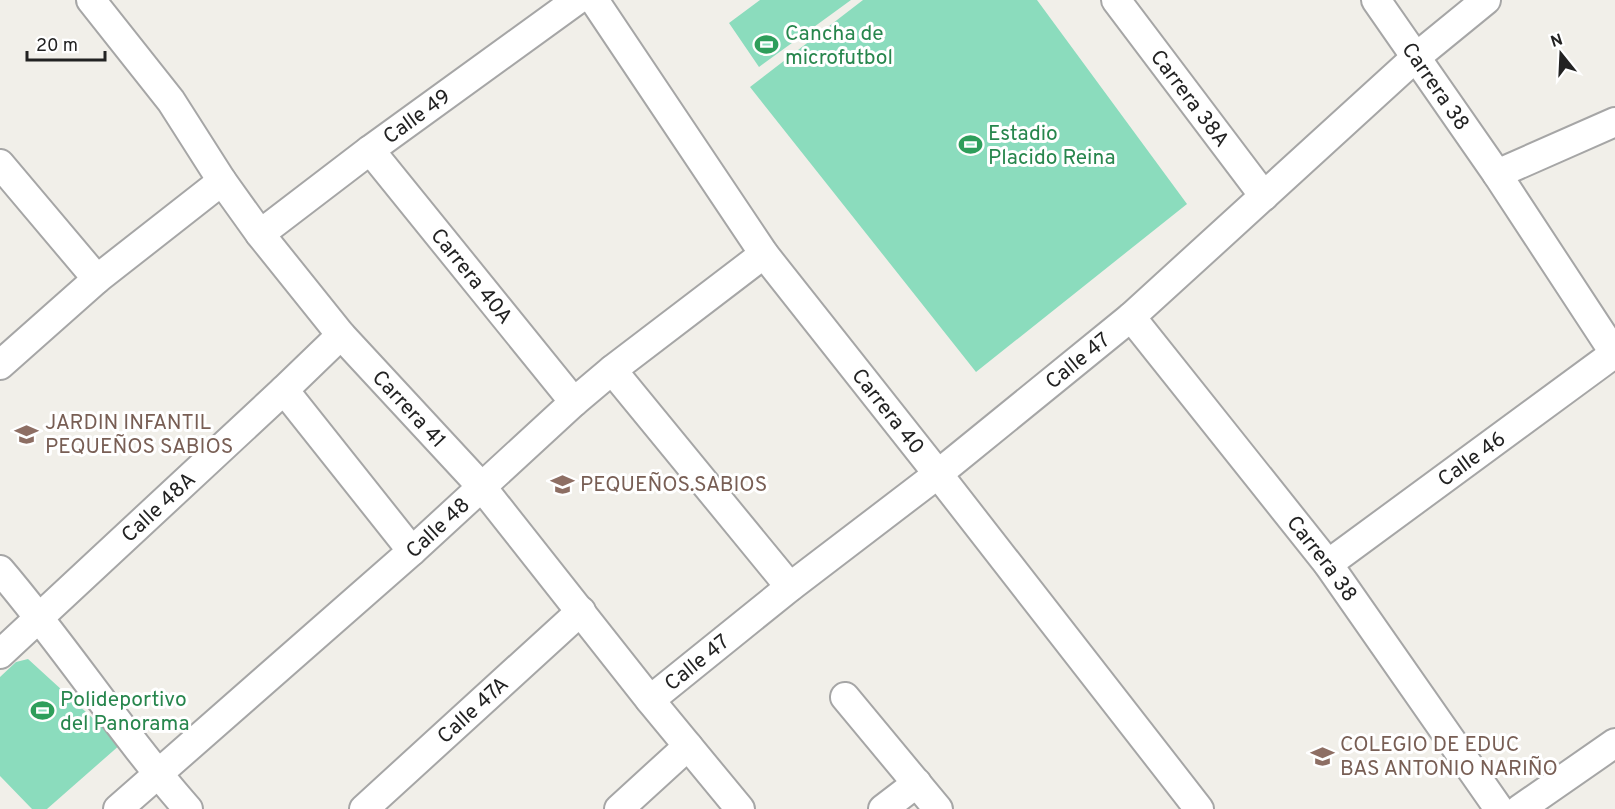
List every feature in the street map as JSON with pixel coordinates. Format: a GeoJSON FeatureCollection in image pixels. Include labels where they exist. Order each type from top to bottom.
{"type":"FeatureCollection","features":[{"type":"Feature","properties":{"kind":"street","name":"Carrera 41"},"geometry":{"type":"LineString","coordinates":[[91,0],[171,101],[222,181],[260,234],[341,335],[481,486],[650,700],[740,809]]}},
{"type":"Feature","properties":{"kind":"street","name":"Calle 49"},"geometry":{"type":"LineString","coordinates":[[260,234],[370,150],[577,0]]}},
{"type":"Feature","properties":{"kind":"street","name":"Carrera 40"},"geometry":{"type":"LineString","coordinates":[[594,0],[764,254],[1199,809]]}},
{"type":"Feature","properties":{"kind":"street","name":"Carrera 38A"},"geometry":{"type":"LineString","coordinates":[[1116,0],[1264,196]]}},
{"type":"Feature","properties":{"kind":"street","name":"Carrera 38"},"geometry":{"type":"LineString","coordinates":[[1376,0],[1497,174],[1615,353]]}},
{"type":"Feature","properties":{"kind":"street","name":"Calle 47"},"geometry":{"type":"LineString","coordinates":[[650,700],[790,587],[938,474],[1131,317],[1415,58],[1486,0]]}},
{"type":"Feature","properties":{"kind":"street"},"geometry":{"type":"LineString","coordinates":[[1497,174],[1615,122]]}},
{"type":"Feature","properties":{"kind":"street","name":"Carrera 40A"},"geometry":{"type":"LineString","coordinates":[[370,150],[574,402]]}},
{"type":"Feature","properties":{"kind":"street"},"geometry":{"type":"LineString","coordinates":[[0,164],[97,279]]}},
{"type":"Feature","properties":{"kind":"street"},"geometry":{"type":"LineString","coordinates":[[0,365],[97,279],[222,181]]}},
{"type":"Feature","properties":{"kind":"street","name":"Calle 48"},"geometry":{"type":"LineString","coordinates":[[118,809],[412,550],[612,369],[764,254]]}},
{"type":"Feature","properties":{"kind":"street","name":"Carrera 38"},"geometry":{"type":"LineString","coordinates":[[1131,317],[1328,564],[1499,809]]}},
{"type":"Feature","properties":{"kind":"street","name":"Calle 48A"},"geometry":{"type":"LineString","coordinates":[[0,654],[341,335]]}},
{"type":"Feature","properties":{"kind":"street","name":"Calle 46"},"geometry":{"type":"LineString","coordinates":[[1328,564],[1615,353]]}},
{"type":"Feature","properties":{"kind":"street"},"geometry":{"type":"LineString","coordinates":[[612,369],[790,587]]}},
{"type":"Feature","properties":{"kind":"street"},"geometry":{"type":"LineString","coordinates":[[284,390],[412,550]]}},
{"type":"Feature","properties":{"kind":"street"},"geometry":{"type":"LineString","coordinates":[[0,570],[40,618],[158,775],[188,809]]}},
{"type":"Feature","properties":{"kind":"street","name":"Calle 47A"},"geometry":{"type":"LineString","coordinates":[[364,809],[581,611]]}},
{"type":"Feature","properties":{"kind":"street"},"geometry":{"type":"LineString","coordinates":[[845,697],[939,809]]}},
{"type":"Feature","properties":{"kind":"street"},"geometry":{"type":"LineString","coordinates":[[1520,809],[1615,743]]}},
{"type":"Feature","properties":{"kind":"street"},"geometry":{"type":"LineString","coordinates":[[619,809],[688,746]]}},
{"type":"Feature","properties":{"kind":"street"},"geometry":{"type":"LineString","coordinates":[[883,809],[917,783]]}},
{"type":"Feature","properties":{"kind":"green space","name":"Cancha de microfutbol"},"geometry":{"type":"Polygon","coordinates":[[[760,0],[851,0],[759,67],[729,23],[760,0]]]}},
{"type":"Feature","properties":{"kind":"green space","name":"Estadio Placido Reina"},"geometry":{"type":"Polygon","coordinates":[[[863,0],[1037,0],[1187,204],[976,372],[750,87],[863,0]]]}},
{"type":"Feature","properties":{"kind":"green space","name":"Polideportivo del Panorama"},"geometry":{"type":"Polygon","coordinates":[[[28,659],[121,744],[47,809],[32,809],[0,776],[0,677],[16,662],[28,659]]]}},
{"type":"Feature","properties":{"kind":"place","name":"Cancha de microfutbol"},"geometry":{"type":"Point","coordinates":[767,45]}},
{"type":"Feature","properties":{"kind":"place","name":"Estadio Placido Reina"},"geometry":{"type":"Point","coordinates":[970,145]}},
{"type":"Feature","properties":{"kind":"place","name":"JARDIN INFANTIL PEQUEÑOS SABIOS"},"geometry":{"type":"Point","coordinates":[27,434]}},
{"type":"Feature","properties":{"kind":"place","name":"PEQUEÑOS.SABIOS"},"geometry":{"type":"Point","coordinates":[562,484]}},
{"type":"Feature","properties":{"kind":"place","name":"Polideportivo del Panorama"},"geometry":{"type":"Point","coordinates":[42,711]}},
{"type":"Feature","properties":{"kind":"place","name":"COLEGIO DE EDUC BAS ANTONIO NARIÑO"},"geometry":{"type":"Point","coordinates":[1322,756]}}]}
